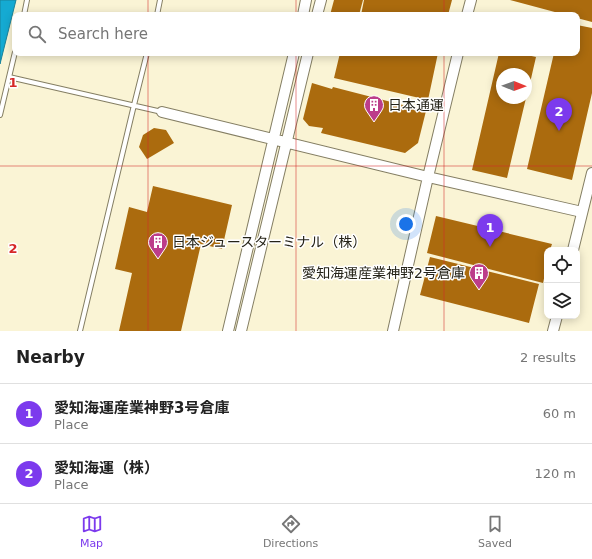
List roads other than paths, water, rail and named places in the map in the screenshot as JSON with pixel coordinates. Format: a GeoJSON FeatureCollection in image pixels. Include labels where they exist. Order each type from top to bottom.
{"type":"FeatureCollection","features":[{"type":"Feature","properties":{"kind":"street"},"geometry":{"type":"LineString","coordinates":[[304,12],[306,0]]}},
{"type":"Feature","properties":{"kind":"street"},"geometry":{"type":"LineString","coordinates":[[318,12],[320,0]]}},
{"type":"Feature","properties":{"kind":"street"},"geometry":{"type":"LineString","coordinates":[[469,12],[471,0]]}},
{"type":"Feature","properties":{"kind":"street"},"geometry":{"type":"LineString","coordinates":[[228,331],[293,56]]}},
{"type":"Feature","properties":{"kind":"street"},"geometry":{"type":"LineString","coordinates":[[241,331],[307,56]]}},
{"type":"Feature","properties":{"kind":"street"},"geometry":{"type":"LineString","coordinates":[[393,331],[457,56]]}},
{"type":"Feature","properties":{"kind":"street"},"geometry":{"type":"LineString","coordinates":[[162,112],[274,138],[428,177],[582,212]]}},
{"type":"Feature","properties":{"kind":"street"},"geometry":{"type":"LineString","coordinates":[[574,247],[592,173]]}},
{"type":"Feature","properties":{"kind":"street"},"geometry":{"type":"LineString","coordinates":[[553,331],[556,319]]}},
{"type":"Feature","properties":{"kind":"lane"},"geometry":{"type":"LineString","coordinates":[[25,12],[28,0]]}},
{"type":"Feature","properties":{"kind":"lane"},"geometry":{"type":"LineString","coordinates":[[158,12],[160,0]]}},
{"type":"Feature","properties":{"kind":"lane"},"geometry":{"type":"LineString","coordinates":[[0,115],[14,56]]}},
{"type":"Feature","properties":{"kind":"lane"},"geometry":{"type":"LineString","coordinates":[[80,331],[146,56]]}},
{"type":"Feature","properties":{"kind":"lane"},"geometry":{"type":"LineString","coordinates":[[9,77],[162,112]]}},
{"type":"Feature","properties":{"kind":"water"},"geometry":{"type":"Polygon","coordinates":[[[0,0],[16,0],[12,12],[0,64],[0,0]]]}},
{"type":"Feature","properties":{"kind":"place","name":"日本通運"},"geometry":{"type":"Point","coordinates":[374,122]}},
{"type":"Feature","properties":{"kind":"place","name":"愛知海運（株）"},"geometry":{"type":"Point","coordinates":[559,131]}},
{"type":"Feature","properties":{"kind":"place","name":"愛知海運産業神野3号倉庫"},"geometry":{"type":"Point","coordinates":[490,247]}},
{"type":"Feature","properties":{"kind":"place","name":"日本ジュースターミナル（株）"},"geometry":{"type":"Point","coordinates":[158,259]}},
{"type":"Feature","properties":{"kind":"place","name":"愛知海運産業神野2号倉庫"},"geometry":{"type":"Point","coordinates":[479,290]}}]}
